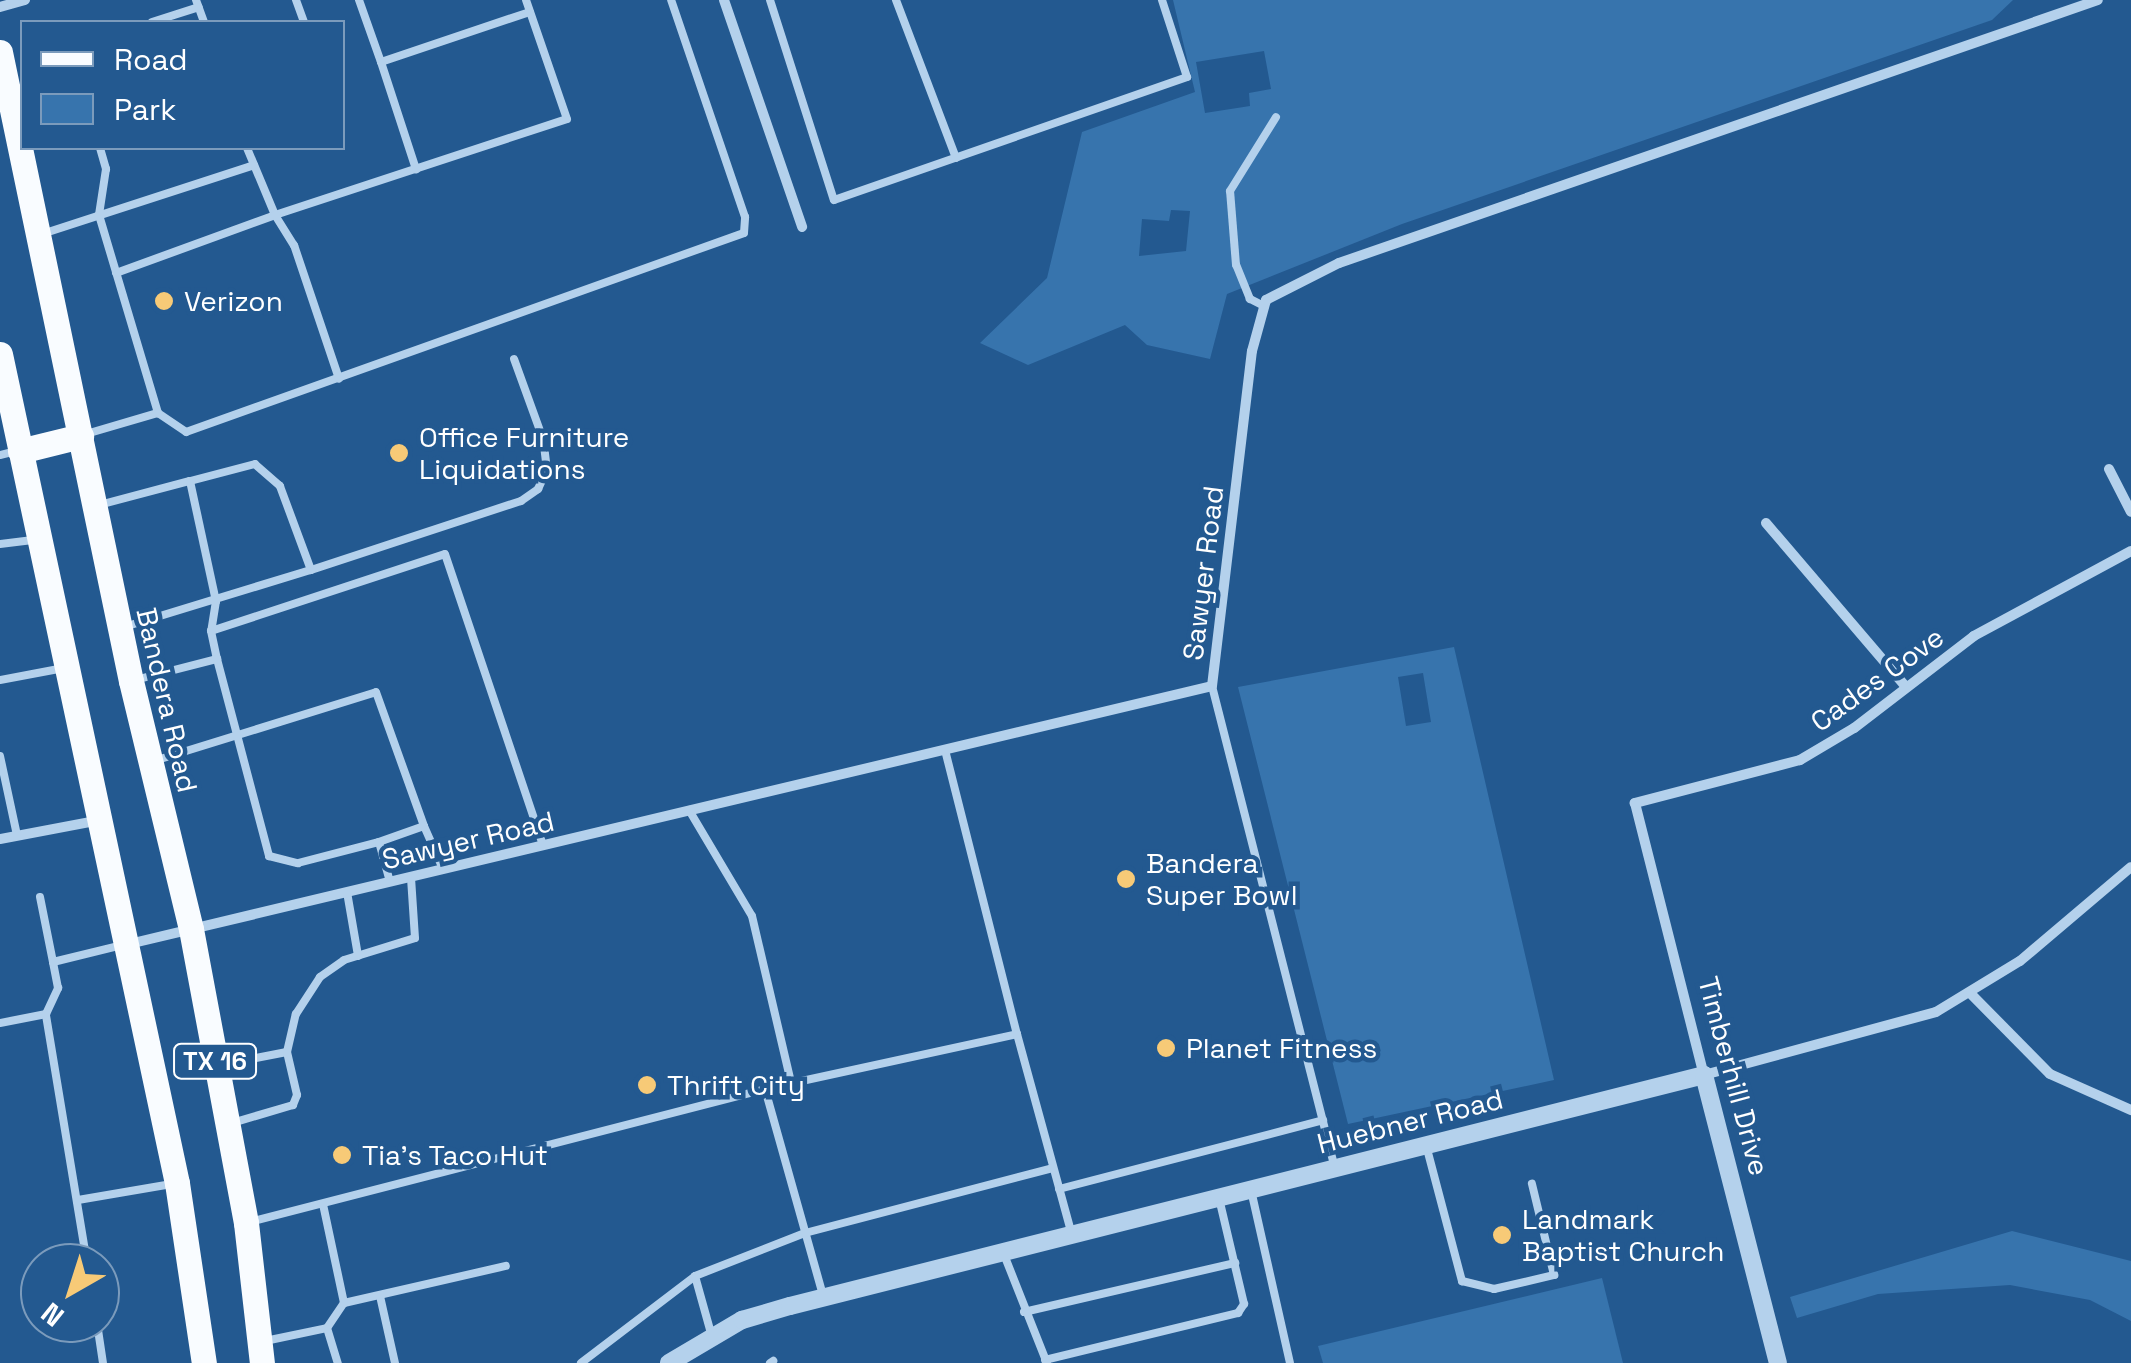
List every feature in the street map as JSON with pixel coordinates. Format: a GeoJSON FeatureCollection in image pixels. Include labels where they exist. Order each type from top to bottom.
{"type":"FeatureCollection","features":[{"type":"Feature","properties":{"kind":"main road","name":"Bandera Road"},"geometry":{"type":"LineString","coordinates":[[0,52],[14,76],[20,118]]}},
{"type":"Feature","properties":{"kind":"main road","name":"Bandera Road"},"geometry":{"type":"LineString","coordinates":[[25,150],[37,236],[82,436],[130,681],[191,929],[246,1223],[261,1352]]}},
{"type":"Feature","properties":{"kind":"main road","name":"TX 16"},"geometry":{"type":"LineString","coordinates":[[0,354],[10,453],[40,540],[178,1183],[204,1363]]}},
{"type":"Feature","properties":{"kind":"main road"},"geometry":{"type":"LineString","coordinates":[[10,453],[82,436]]}},
{"type":"Feature","properties":{"kind":"street"},"geometry":{"type":"LineString","coordinates":[[0,7],[25,0]]}},
{"type":"Feature","properties":{"kind":"street"},"geometry":{"type":"LineString","coordinates":[[724,0],[802,227]]}},
{"type":"Feature","properties":{"kind":"street"},"geometry":{"type":"LineString","coordinates":[[1264,306],[1339,263],[2098,0]]}},
{"type":"Feature","properties":{"kind":"street","name":"Sawyer Road"},"geometry":{"type":"LineString","coordinates":[[128,944],[1212,686],[1252,351],[1264,306]]}},
{"type":"Feature","properties":{"kind":"street"},"geometry":{"type":"LineString","coordinates":[[2109,469],[2131,512]]}},
{"type":"Feature","properties":{"kind":"street"},"geometry":{"type":"LineString","coordinates":[[1766,523],[1904,686]]}},
{"type":"Feature","properties":{"kind":"street","name":"Cades Cove"},"geometry":{"type":"LineString","coordinates":[[1635,803],[1800,760],[1974,636],[2131,551]]}},
{"type":"Feature","properties":{"kind":"street","name":"Timberhill Drive"},"geometry":{"type":"LineString","coordinates":[[1635,803],[1778,1363]]}},
{"type":"Feature","properties":{"kind":"street"},"geometry":{"type":"LineString","coordinates":[[0,838],[102,820]]}},
{"type":"Feature","properties":{"kind":"street","name":"Huebner Road"},"geometry":{"type":"LineString","coordinates":[[669,1363],[742,1320],[1900,1026],[1971,994],[2131,867]]}},
{"type":"Feature","properties":{"kind":"street"},"geometry":{"type":"LineString","coordinates":[[1971,994],[2050,1074],[2131,1110]]}},
{"type":"Feature","properties":{"kind":"lane"},"geometry":{"type":"LineString","coordinates":[[358,0],[416,169]]}},
{"type":"Feature","properties":{"kind":"lane"},"geometry":{"type":"LineString","coordinates":[[116,273],[566,120],[526,0]]}},
{"type":"Feature","properties":{"kind":"lane"},"geometry":{"type":"LineString","coordinates":[[101,150],[106,169],[99,216],[158,413],[186,432],[744,233],[745,217],[671,0]]}},
{"type":"Feature","properties":{"kind":"lane"},"geometry":{"type":"LineString","coordinates":[[770,0],[834,200],[1187,76],[1162,0]]}},
{"type":"Feature","properties":{"kind":"lane"},"geometry":{"type":"LineString","coordinates":[[896,0],[956,158]]}},
{"type":"Feature","properties":{"kind":"lane"},"geometry":{"type":"LineString","coordinates":[[157,20],[198,3]]}},
{"type":"Feature","properties":{"kind":"lane"},"geometry":{"type":"LineString","coordinates":[[381,62],[530,12]]}},
{"type":"Feature","properties":{"kind":"lane"},"geometry":{"type":"LineString","coordinates":[[1264,306],[1250,300],[1236,265],[1230,192],[1276,117]]}},
{"type":"Feature","properties":{"kind":"lane"},"geometry":{"type":"LineString","coordinates":[[248,150],[275,216],[294,245],[339,379]]}},
{"type":"Feature","properties":{"kind":"lane"},"geometry":{"type":"LineString","coordinates":[[37,236],[254,165]]}},
{"type":"Feature","properties":{"kind":"lane"},"geometry":{"type":"LineString","coordinates":[[120,628],[216,601],[520,501],[538,489],[547,470],[543,438],[514,360]]}},
{"type":"Feature","properties":{"kind":"lane"},"geometry":{"type":"LineString","coordinates":[[82,436],[158,413]]}},
{"type":"Feature","properties":{"kind":"lane"},"geometry":{"type":"LineString","coordinates":[[94,506],[254,464],[280,486],[310,570]]}},
{"type":"Feature","properties":{"kind":"lane"},"geometry":{"type":"LineString","coordinates":[[190,481],[216,601],[211,631],[268,856],[298,863],[424,826]]}},
{"type":"Feature","properties":{"kind":"lane"},"geometry":{"type":"LineString","coordinates":[[0,544],[40,540]]}},
{"type":"Feature","properties":{"kind":"lane"},"geometry":{"type":"LineString","coordinates":[[211,631],[445,554],[542,845]]}},
{"type":"Feature","properties":{"kind":"lane"},"geometry":{"type":"LineString","coordinates":[[130,681],[217,659]]}},
{"type":"Feature","properties":{"kind":"lane"},"geometry":{"type":"LineString","coordinates":[[0,680],[68,667]]}},
{"type":"Feature","properties":{"kind":"lane"},"geometry":{"type":"LineString","coordinates":[[1212,686],[1335,1168]]}},
{"type":"Feature","properties":{"kind":"lane"},"geometry":{"type":"LineString","coordinates":[[150,762],[376,692],[443,869]]}},
{"type":"Feature","properties":{"kind":"lane"},"geometry":{"type":"LineString","coordinates":[[945,750],[1072,1235]]}},
{"type":"Feature","properties":{"kind":"lane"},"geometry":{"type":"LineString","coordinates":[[0,756],[4,798],[18,836]]}},
{"type":"Feature","properties":{"kind":"lane"},"geometry":{"type":"LineString","coordinates":[[689,810],[752,916],[792,1087]]}},
{"type":"Feature","properties":{"kind":"lane"},"geometry":{"type":"LineString","coordinates":[[379,842],[390,882]]}},
{"type":"Feature","properties":{"kind":"lane"},"geometry":{"type":"LineString","coordinates":[[228,1125],[293,1105],[286,1052],[296,1014],[320,977],[358,956],[414,938],[411,877]]}},
{"type":"Feature","properties":{"kind":"lane"},"geometry":{"type":"LineString","coordinates":[[347,892],[358,956]]}},
{"type":"Feature","properties":{"kind":"lane"},"geometry":{"type":"LineString","coordinates":[[40,897],[58,988],[46,1014],[85,1243]]}},
{"type":"Feature","properties":{"kind":"lane"},"geometry":{"type":"LineString","coordinates":[[53,962],[128,944]]}},
{"type":"Feature","properties":{"kind":"lane"},"geometry":{"type":"LineString","coordinates":[[0,1023],[46,1014]]}},
{"type":"Feature","properties":{"kind":"lane"},"geometry":{"type":"LineString","coordinates":[[246,1223],[766,1089],[792,1087],[1017,1034]]}},
{"type":"Feature","properties":{"kind":"lane"},"geometry":{"type":"LineString","coordinates":[[216,1066],[286,1052]]}},
{"type":"Feature","properties":{"kind":"lane"},"geometry":{"type":"LineString","coordinates":[[766,1089],[823,1298]]}},
{"type":"Feature","properties":{"kind":"lane"},"geometry":{"type":"LineString","coordinates":[[1059,1189],[1322,1120]]}},
{"type":"Feature","properties":{"kind":"lane"},"geometry":{"type":"LineString","coordinates":[[1426,1145],[1462,1281],[1494,1288],[1554,1275],[1532,1184]]}},
{"type":"Feature","properties":{"kind":"lane"},"geometry":{"type":"LineString","coordinates":[[581,1363],[695,1276],[805,1232],[1054,1168]]}},
{"type":"Feature","properties":{"kind":"lane"},"geometry":{"type":"LineString","coordinates":[[78,1200],[178,1183]]}},
{"type":"Feature","properties":{"kind":"lane"},"geometry":{"type":"LineString","coordinates":[[1251,1190],[1290,1363]]}},
{"type":"Feature","properties":{"kind":"lane"},"geometry":{"type":"LineString","coordinates":[[1003,1252],[1046,1362],[1238,1312],[1244,1304],[1219,1198]]}},
{"type":"Feature","properties":{"kind":"lane"},"geometry":{"type":"LineString","coordinates":[[323,1204],[344,1303]]}},
{"type":"Feature","properties":{"kind":"lane"},"geometry":{"type":"LineString","coordinates":[[1024,1312],[1234,1262]]}},
{"type":"Feature","properties":{"kind":"lane"},"geometry":{"type":"LineString","coordinates":[[261,1352],[327,1328],[344,1303],[506,1266]]}},
{"type":"Feature","properties":{"kind":"lane"},"geometry":{"type":"LineString","coordinates":[[695,1276],[712,1337]]}},
{"type":"Feature","properties":{"kind":"lane"},"geometry":{"type":"LineString","coordinates":[[380,1296],[395,1363]]}},
{"type":"Feature","properties":{"kind":"lane"},"geometry":{"type":"LineString","coordinates":[[327,1328],[338,1363]]}},
{"type":"Feature","properties":{"kind":"green space"},"geometry":{"type":"Polygon","coordinates":[[[1173,0],[2013,0],[1992,20],[1402,224],[1227,294],[1210,359],[1147,345],[1125,325],[1028,365],[980,343],[1047,278],[1082,132],[1195,92],[1173,0]],[[1264,51],[1196,62],[1205,113],[1250,106],[1249,93],[1271,89],[1264,51]],[[1171,210],[1169,221],[1142,219],[1139,256],[1186,251],[1190,211],[1171,210]]]}},
{"type":"Feature","properties":{"kind":"green space"},"geometry":{"type":"Polygon","coordinates":[[[1454,647],[1554,1080],[1348,1124],[1238,687],[1454,647]],[[1423,673],[1398,677],[1406,726],[1431,722],[1423,673]]]}},
{"type":"Feature","properties":{"kind":"green space"},"geometry":{"type":"Polygon","coordinates":[[[2012,1231],[2131,1261],[2131,1321],[2090,1300],[2010,1285],[1878,1294],[1797,1318],[1790,1297],[2012,1231]]]}},
{"type":"Feature","properties":{"kind":"green space"},"geometry":{"type":"Polygon","coordinates":[[[1602,1278],[1623,1363],[1323,1363],[1318,1346],[1602,1278]]]}},
{"type":"Feature","properties":{"kind":"place","name":"Verizon"},"geometry":{"type":"Point","coordinates":[164,301]}},
{"type":"Feature","properties":{"kind":"place","name":"Office Furniture Liquidations"},"geometry":{"type":"Point","coordinates":[399,453]}},
{"type":"Feature","properties":{"kind":"place","name":"Bandera Super Bowl"},"geometry":{"type":"Point","coordinates":[1126,879]}},
{"type":"Feature","properties":{"kind":"place","name":"Planet Fitness"},"geometry":{"type":"Point","coordinates":[1166,1048]}},
{"type":"Feature","properties":{"kind":"place","name":"Thrift City"},"geometry":{"type":"Point","coordinates":[647,1085]}},
{"type":"Feature","properties":{"kind":"place","name":"Tia's Taco Hut"},"geometry":{"type":"Point","coordinates":[342,1155]}},
{"type":"Feature","properties":{"kind":"place","name":"Landmark Baptist Church"},"geometry":{"type":"Point","coordinates":[1502,1235]}}]}
